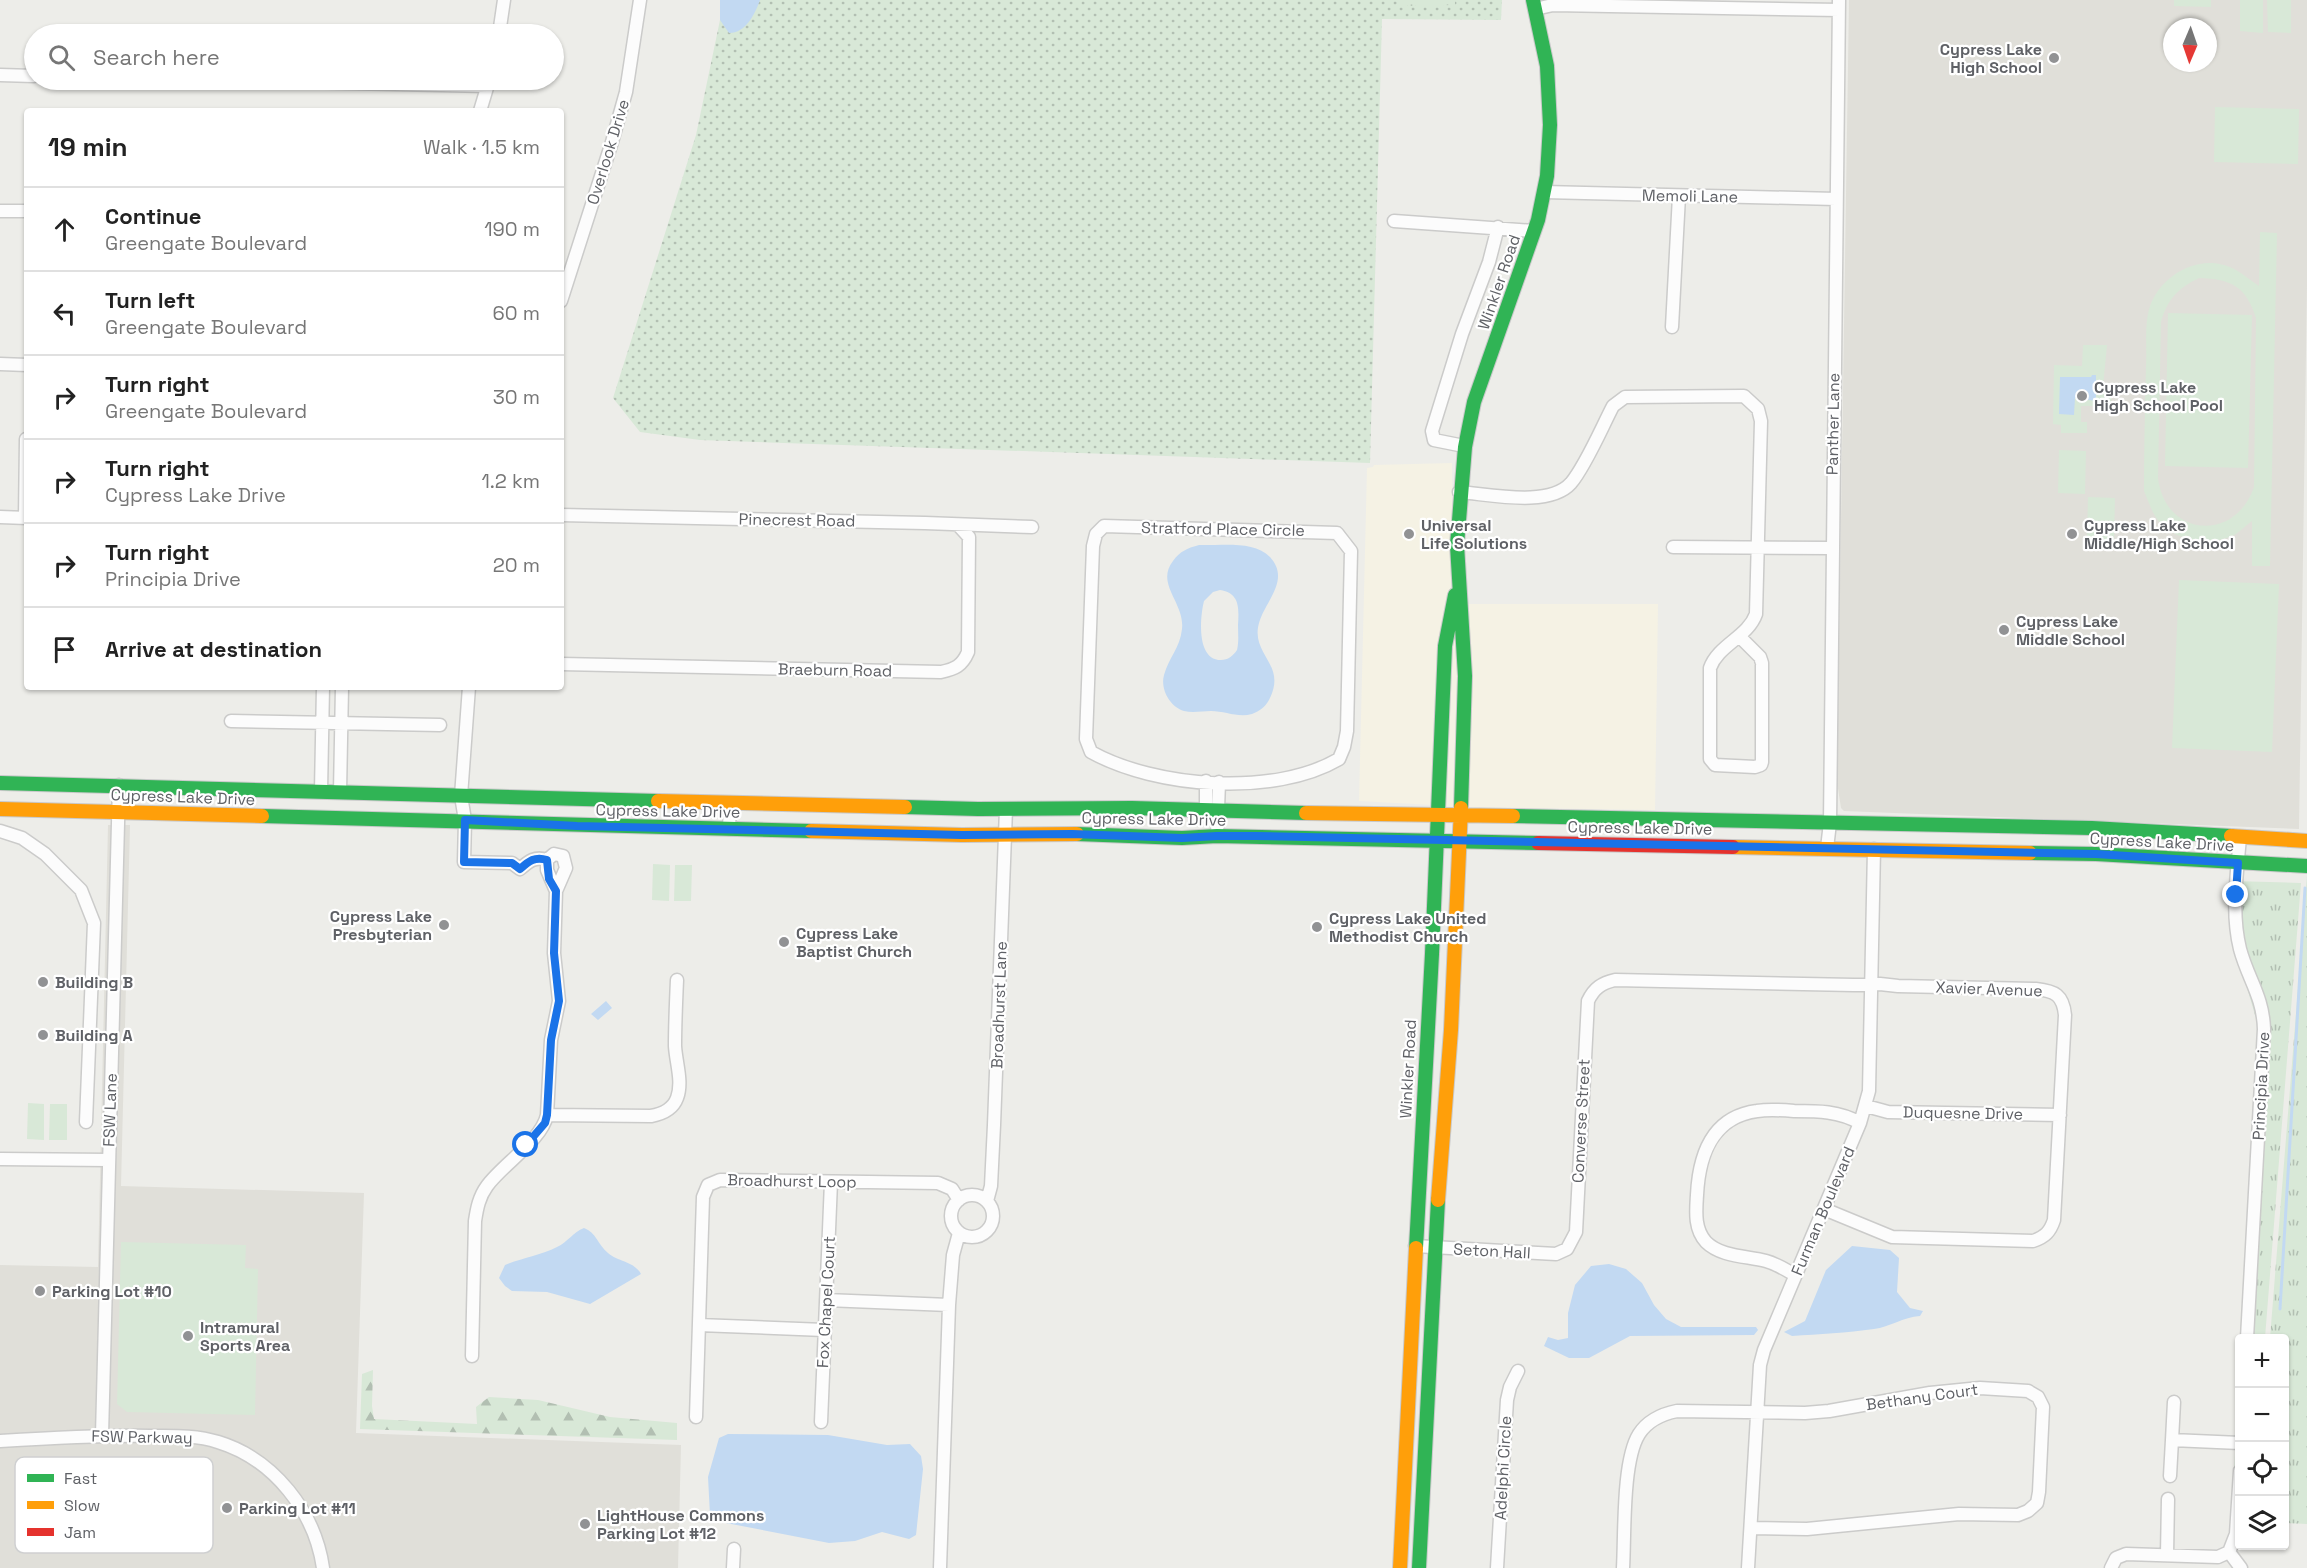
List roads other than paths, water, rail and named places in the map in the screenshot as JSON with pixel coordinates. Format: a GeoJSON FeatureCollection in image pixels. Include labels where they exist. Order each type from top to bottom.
{"type":"FeatureCollection","features":[{"type":"Feature","properties":{"kind":"main road","name":"Winkler Road"},"geometry":{"type":"LineString","coordinates":[[1419,1568],[1435,1248],[1451,1030],[1460,840],[1465,676],[1456,546],[1459,492],[1464,446],[1474,402],[1534,231],[1544,192],[1548,164],[1549,98],[1547,66],[1534,4]]}},
{"type":"Feature","properties":{"kind":"main road","name":"Winkler Road"},"geometry":{"type":"LineString","coordinates":[[1400,1568],[1422,1109],[1432,954],[1445,646],[1459,573]]}},
{"type":"Feature","properties":{"kind":"main road","name":"Cypress Lake Drive"},"geometry":{"type":"LineString","coordinates":[[0,783],[1006,809],[1211,809],[1417,816],[2092,828],[2307,841]]}},
{"type":"Feature","properties":{"kind":"main road","name":"Cypress Lake Drive"},"geometry":{"type":"LineString","coordinates":[[0,809],[1006,835],[1460,840],[2096,854],[2307,866]]}},
{"type":"Feature","properties":{"kind":"main road"},"geometry":{"type":"LineString","coordinates":[[1422,1109],[1431,1111],[1433,1120],[1432,1176],[1438,1200]]}},
{"type":"Feature","properties":{"kind":"street"},"geometry":{"type":"LineString","coordinates":[[500,24],[504,0]]}},
{"type":"Feature","properties":{"kind":"street","name":"Overlook Drive"},"geometry":{"type":"LineString","coordinates":[[564,292],[626,92],[640,0]]}},
{"type":"Feature","properties":{"kind":"street"},"geometry":{"type":"LineString","coordinates":[[1534,4],[1839,5]]}},
{"type":"Feature","properties":{"kind":"street","name":"Panther Lane"},"geometry":{"type":"LineString","coordinates":[[1827,848],[1830,823],[1831,548],[1839,5]]}},
{"type":"Feature","properties":{"kind":"street"},"geometry":{"type":"LineString","coordinates":[[0,75],[24,76]]}},
{"type":"Feature","properties":{"kind":"street"},"geometry":{"type":"LineString","coordinates":[[481,108],[487,90]]}},
{"type":"Feature","properties":{"kind":"street","name":"Memoli Lane"},"geometry":{"type":"LineString","coordinates":[[1544,192],[1836,199]]}},
{"type":"Feature","properties":{"kind":"street"},"geometry":{"type":"LineString","coordinates":[[1672,327],[1679,196]]}},
{"type":"Feature","properties":{"kind":"street"},"geometry":{"type":"LineString","coordinates":[[0,211],[24,211]]}},
{"type":"Feature","properties":{"kind":"street"},"geometry":{"type":"LineString","coordinates":[[1394,221],[1534,231]]}},
{"type":"Feature","properties":{"kind":"street"},"geometry":{"type":"LineString","coordinates":[[1464,446],[1434,440],[1432,431],[1462,334],[1489,262],[1498,227]]}},
{"type":"Feature","properties":{"kind":"street"},"geometry":{"type":"LineString","coordinates":[[0,364],[24,365]]}},
{"type":"Feature","properties":{"kind":"street"},"geometry":{"type":"LineString","coordinates":[[1459,492],[1528,497],[1542,497],[1558,492],[1571,482],[1613,406],[1625,397],[1737,395],[1749,399],[1760,415],[1756,614],[1750,626],[1717,655],[1710,668],[1710,759],[1715,765],[1755,767],[1761,765],[1762,762],[1762,663],[1760,657],[1739,636]]}},
{"type":"Feature","properties":{"kind":"street","name":"Pinecrest Road"},"geometry":{"type":"LineString","coordinates":[[564,515],[1032,527]]}},
{"type":"Feature","properties":{"kind":"street"},"geometry":{"type":"LineString","coordinates":[[0,518],[24,518]]}},
{"type":"Feature","properties":{"kind":"street","name":"Braeburn Road"},"geometry":{"type":"LineString","coordinates":[[564,664],[941,672],[953,670],[963,663],[968,652],[969,537],[958,525]]}},
{"type":"Feature","properties":{"kind":"street","name":"Stratford Place Circle"},"geometry":{"type":"LineString","coordinates":[[1104,526],[1336,533],[1351,550],[1347,731],[1339,759],[1311,772],[1275,780],[1240,783],[1212,782],[1184,782],[1109,762],[1091,753],[1086,739],[1093,546],[1096,534],[1104,526]]}},
{"type":"Feature","properties":{"kind":"street"},"geometry":{"type":"LineString","coordinates":[[1673,547],[1831,548]]}},
{"type":"Feature","properties":{"kind":"street"},"geometry":{"type":"LineString","coordinates":[[321,791],[323,690]]}},
{"type":"Feature","properties":{"kind":"street"},"geometry":{"type":"LineString","coordinates":[[340,792],[342,690]]}},
{"type":"Feature","properties":{"kind":"street"},"geometry":{"type":"LineString","coordinates":[[469,690],[461,796],[465,820],[464,862],[512,863],[520,869],[530,860],[540,858],[547,860]]}},
{"type":"Feature","properties":{"kind":"street"},"geometry":{"type":"LineString","coordinates":[[231,721],[440,725]]}},
{"type":"Feature","properties":{"kind":"street"},"geometry":{"type":"LineString","coordinates":[[1212,782],[1211,809],[1217,836]]}},
{"type":"Feature","properties":{"kind":"street","name":"FSW Lane"},"geometry":{"type":"LineString","coordinates":[[102,1435],[119,785]]}},
{"type":"Feature","properties":{"kind":"street"},"geometry":{"type":"LineString","coordinates":[[729,829],[730,803]]}},
{"type":"Feature","properties":{"kind":"street","name":"Broadhurst Lane"},"geometry":{"type":"LineString","coordinates":[[987,1201],[991,1186],[994,1135],[1006,809]]}},
{"type":"Feature","properties":{"kind":"street"},"geometry":{"type":"LineString","coordinates":[[0,831],[22,838],[45,854],[81,890],[93,923],[86,1122]]}},
{"type":"Feature","properties":{"kind":"street","name":"Principia Drive"},"geometry":{"type":"LineString","coordinates":[[2240,837],[2236,895],[2238,937],[2244,961],[2258,994],[2265,1029],[2247,1334]]}},
{"type":"Feature","properties":{"kind":"street","name":"Furman Boulevard"},"geometry":{"type":"LineString","coordinates":[[1748,1568],[1756,1412],[1759,1372],[1764,1350],[1860,1123],[1869,1091],[1874,849]]}},
{"type":"Feature","properties":{"kind":"street"},"geometry":{"type":"LineString","coordinates":[[472,1356],[475,1221],[478,1201],[496,1175],[537,1134],[545,1123],[547,1115],[551,1040],[559,1001],[554,953],[556,891],[564,875],[566,862],[563,856],[559,855],[550,856],[547,860]]}},
{"type":"Feature","properties":{"kind":"street"},"geometry":{"type":"LineString","coordinates":[[547,860],[549,879],[556,891]]}},
{"type":"Feature","properties":{"kind":"street"},"geometry":{"type":"LineString","coordinates":[[547,1115],[651,1116],[667,1110],[673,1104],[677,1098],[679,1080],[675,1046],[677,980]]}},
{"type":"Feature","properties":{"kind":"street","name":"Xavier Avenue"},"geometry":{"type":"LineString","coordinates":[[1593,991],[1604,982],[1616,981],[2036,989],[2048,990],[2057,995],[2064,1004],[2065,1015],[2054,1220],[2051,1230],[2043,1238],[2033,1241],[1900,1238],[1881,1233],[1824,1209]]}},
{"type":"Feature","properties":{"kind":"street","name":"Converse Street"},"geometry":{"type":"LineString","coordinates":[[1567,1249],[1576,1232],[1587,1012],[1588,1001],[1593,991]]}},
{"type":"Feature","properties":{"kind":"street"},"geometry":{"type":"LineString","coordinates":[[91,1017],[112,1018]]}},
{"type":"Feature","properties":{"kind":"street","name":"Duquesne Drive"},"geometry":{"type":"LineString","coordinates":[[1866,1106],[1888,1112],[2060,1115]]}},
{"type":"Feature","properties":{"kind":"street"},"geometry":{"type":"LineString","coordinates":[[1795,1275],[1767,1262],[1718,1250],[1708,1244],[1701,1235],[1696,1213],[1699,1166],[1702,1155],[1722,1126],[1732,1119],[1755,1111],[1826,1111],[1849,1117],[1860,1123]]}},
{"type":"Feature","properties":{"kind":"street"},"geometry":{"type":"LineString","coordinates":[[0,1159],[109,1160]]}},
{"type":"Feature","properties":{"kind":"street","name":"Broadhurst Loop"},"geometry":{"type":"LineString","coordinates":[[696,1417],[703,1197],[708,1185],[720,1180],[938,1183],[952,1189],[959,1200]]}},
{"type":"Feature","properties":{"kind":"street","name":"Fox Chapel Court"},"geometry":{"type":"LineString","coordinates":[[821,1422],[831,1182]]}},
{"type":"Feature","properties":{"kind":"street"},"geometry":{"type":"LineString","coordinates":[[973,1195],[987,1201],[993,1213],[990,1227],[986,1232],[972,1237],[959,1233],[951,1220],[951,1212],[959,1200],[973,1195]]}},
{"type":"Feature","properties":{"kind":"street"},"geometry":{"type":"LineString","coordinates":[[940,1568],[949,1305],[953,1255],[959,1233]]}},
{"type":"Feature","properties":{"kind":"street","name":"Seton Hall"},"geometry":{"type":"LineString","coordinates":[[1416,1246],[1556,1254],[1567,1249]]}},
{"type":"Feature","properties":{"kind":"street"},"geometry":{"type":"LineString","coordinates":[[826,1300],[949,1305]]}},
{"type":"Feature","properties":{"kind":"street"},"geometry":{"type":"LineString","coordinates":[[699,1325],[824,1330]]}},
{"type":"Feature","properties":{"kind":"street","name":"Adelphi Circle"},"geometry":{"type":"LineString","coordinates":[[1497,1568],[1507,1400],[1510,1387],[1518,1371]]}},
{"type":"Feature","properties":{"kind":"street","name":"Bethany Court"},"geometry":{"type":"LineString","coordinates":[[1623,1568],[1627,1489],[1634,1446],[1646,1426],[1660,1416],[1677,1411],[1829,1411],[1930,1393],[1980,1388],[2028,1391],[2038,1397],[2043,1407],[2039,1492],[2037,1503],[2028,1511],[2018,1515],[1936,1516],[1808,1529],[1751,1528]]}},
{"type":"Feature","properties":{"kind":"street"},"geometry":{"type":"LineString","coordinates":[[2170,1476],[2174,1402]]}},
{"type":"Feature","properties":{"kind":"street","name":"FSW Parkway"},"geometry":{"type":"LineString","coordinates":[[0,1441],[102,1435],[183,1436],[208,1440],[237,1450],[253,1459],[286,1487],[303,1510],[318,1544],[323,1568]]}},
{"type":"Feature","properties":{"kind":"street"},"geometry":{"type":"LineString","coordinates":[[2172,1440],[2235,1443]]}},
{"type":"Feature","properties":{"kind":"street"},"geometry":{"type":"LineString","coordinates":[[2111,1568],[2116,1558],[2126,1554],[2218,1557],[2229,1552],[2236,1534],[2238,1496]]}},
{"type":"Feature","properties":{"kind":"street"},"geometry":{"type":"LineString","coordinates":[[2167,1555],[2168,1499]]}},
{"type":"Feature","properties":{"kind":"street"},"geometry":{"type":"LineString","coordinates":[[734,1549],[734,1568]]}},
{"type":"Feature","properties":{"kind":"street"},"geometry":{"type":"LineString","coordinates":[[2229,1552],[2241,1568]]}},
{"type":"Feature","properties":{"kind":"water"},"geometry":{"type":"Polygon","coordinates":[[[720,0],[760,0],[745,26],[729,33],[720,20],[720,0]]]}},
{"type":"Feature","properties":{"kind":"water"},"geometry":{"type":"Polygon","coordinates":[[[2096,375],[2096,401],[2075,398],[2074,415],[2059,414],[2060,377],[2091,377],[2096,375]]]}},
{"type":"Feature","properties":{"kind":"water"},"geometry":{"type":"Polygon","coordinates":[[[1199,545],[1236,545],[1255,548],[1270,557],[1276,566],[1278,574],[1275,590],[1262,615],[1258,634],[1259,643],[1272,668],[1274,688],[1266,705],[1252,714],[1184,711],[1170,702],[1163,686],[1164,675],[1179,642],[1182,629],[1182,620],[1167,578],[1168,569],[1184,550],[1199,545]],[[1220,590],[1213,592],[1204,601],[1201,617],[1202,636],[1207,653],[1221,660],[1232,656],[1238,644],[1237,602],[1227,592],[1220,590]]]}},
{"type":"Feature","properties":{"kind":"water"},"geometry":{"type":"Polygon","coordinates":[[[606,1001],[612,1008],[598,1020],[591,1014],[606,1001]]]}},
{"type":"Feature","properties":{"kind":"water"},"geometry":{"type":"Polygon","coordinates":[[[584,1228],[591,1232],[608,1253],[634,1266],[641,1274],[590,1304],[547,1292],[512,1291],[499,1278],[505,1265],[557,1247],[584,1228]]]}},
{"type":"Feature","properties":{"kind":"water"},"geometry":{"type":"Polygon","coordinates":[[[1852,1246],[1890,1250],[1899,1258],[1897,1292],[1910,1308],[1923,1311],[1920,1316],[1880,1328],[1864,1330],[1792,1336],[1784,1332],[1805,1321],[1826,1270],[1852,1246]]]}},
{"type":"Feature","properties":{"kind":"water"},"geometry":{"type":"Polygon","coordinates":[[[1609,1264],[1626,1269],[1642,1283],[1654,1305],[1666,1319],[1681,1327],[1756,1327],[1758,1330],[1754,1335],[1630,1336],[1589,1358],[1569,1358],[1544,1346],[1548,1337],[1558,1340],[1568,1338],[1568,1313],[1575,1285],[1591,1266],[1609,1264]]]}},
{"type":"Feature","properties":{"kind":"water"},"geometry":{"type":"Polygon","coordinates":[[[728,1434],[828,1435],[887,1445],[910,1444],[921,1456],[923,1469],[916,1535],[909,1539],[882,1532],[855,1541],[829,1543],[721,1522],[710,1515],[708,1477],[719,1438],[728,1434]]]}},
{"type":"Feature","properties":{"kind":"waterway"},"geometry":{"type":"LineString","coordinates":[[2280,1309],[2305,888]]}},
{"type":"Feature","properties":{"kind":"place","name":"Cypress Lake High School"},"geometry":{"type":"Point","coordinates":[2054,58]}},
{"type":"Feature","properties":{"kind":"place","name":"Cypress Lake High School Pool"},"geometry":{"type":"Point","coordinates":[2082,396]}},
{"type":"Feature","properties":{"kind":"place","name":"Universal Life Solutions"},"geometry":{"type":"Point","coordinates":[1409,534]}},
{"type":"Feature","properties":{"kind":"place","name":"Cypress Lake Middle/High School"},"geometry":{"type":"Point","coordinates":[2072,534]}},
{"type":"Feature","properties":{"kind":"place","name":"Cypress Lake Middle School"},"geometry":{"type":"Point","coordinates":[2004,630]}},
{"type":"Feature","properties":{"kind":"place","name":"Cypress Lake Presbyterian"},"geometry":{"type":"Point","coordinates":[444,925]}},
{"type":"Feature","properties":{"kind":"place","name":"Cypress Lake United Methodist Church"},"geometry":{"type":"Point","coordinates":[1317,927]}},
{"type":"Feature","properties":{"kind":"place","name":"Cypress Lake Baptist Church"},"geometry":{"type":"Point","coordinates":[784,942]}},
{"type":"Feature","properties":{"kind":"place","name":"Building B"},"geometry":{"type":"Point","coordinates":[43,982]}},
{"type":"Feature","properties":{"kind":"place","name":"Building A"},"geometry":{"type":"Point","coordinates":[43,1035]}},
{"type":"Feature","properties":{"kind":"place","name":"Parking Lot #10"},"geometry":{"type":"Point","coordinates":[40,1291]}},
{"type":"Feature","properties":{"kind":"place","name":"Intramural Sports Area"},"geometry":{"type":"Point","coordinates":[188,1336]}},
{"type":"Feature","properties":{"kind":"place","name":"Parking Lot #11"},"geometry":{"type":"Point","coordinates":[227,1508]}},
{"type":"Feature","properties":{"kind":"place","name":"LightHouse Commons Parking Lot #12"},"geometry":{"type":"Point","coordinates":[585,1524]}}]}
